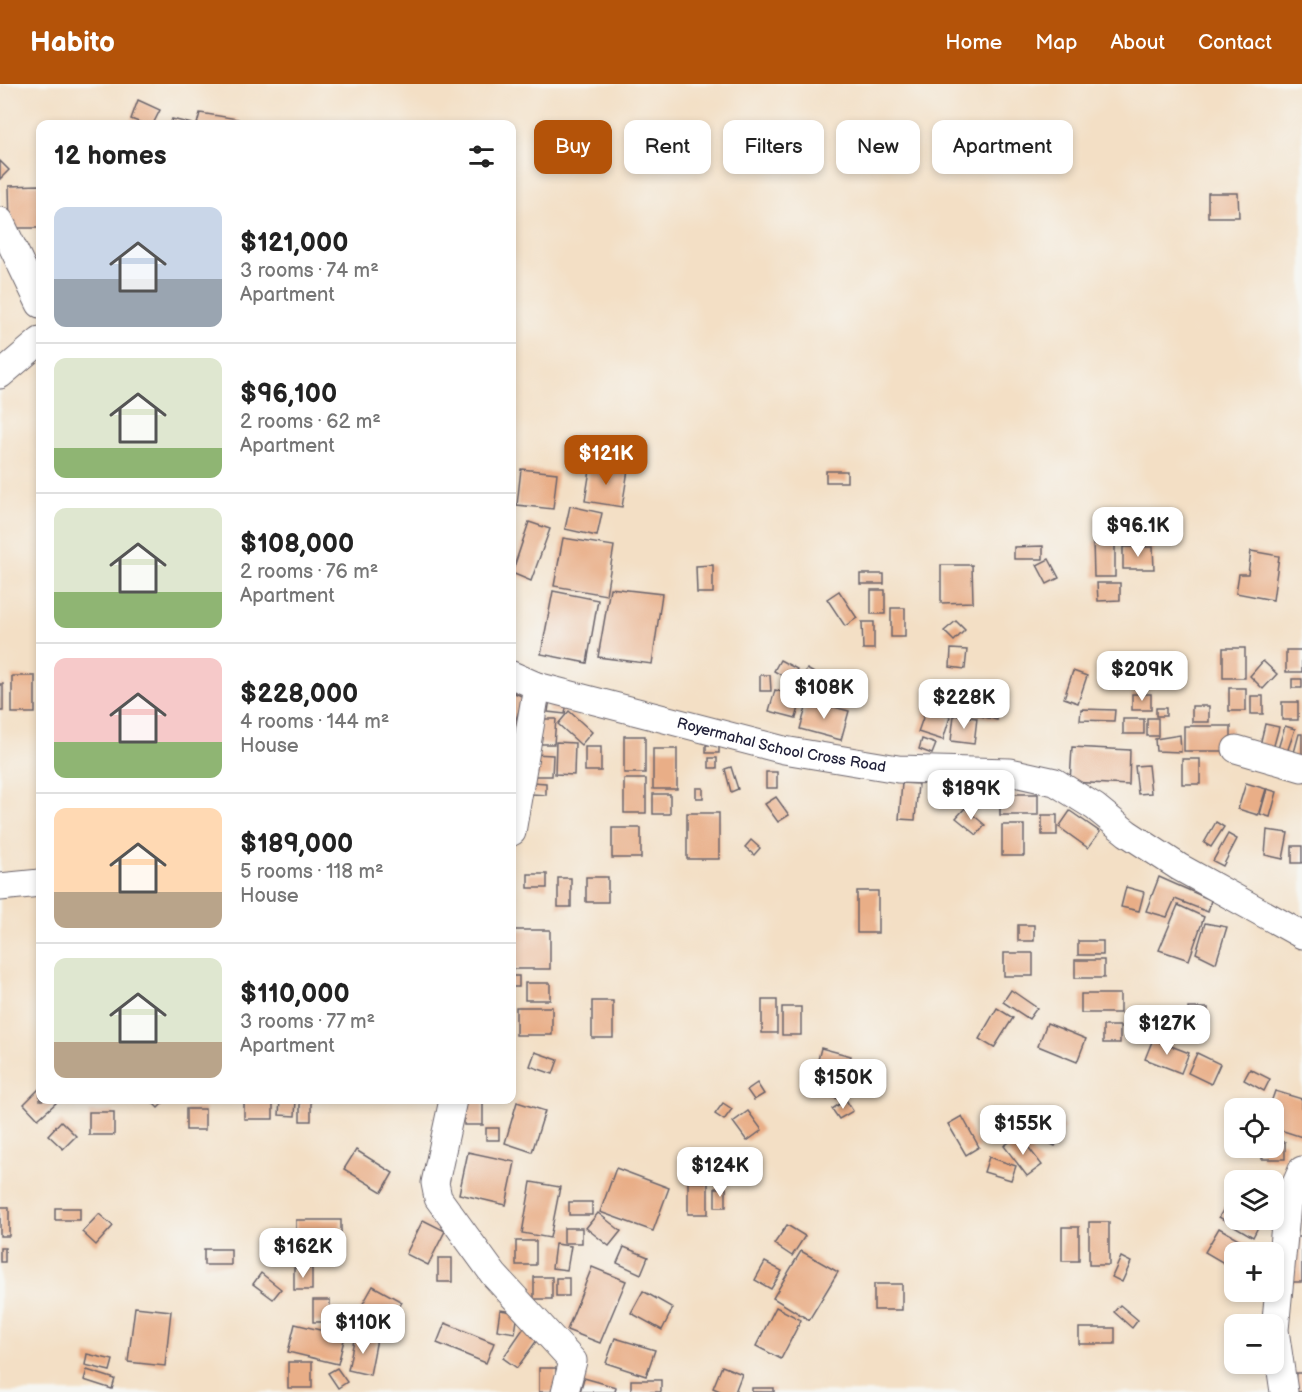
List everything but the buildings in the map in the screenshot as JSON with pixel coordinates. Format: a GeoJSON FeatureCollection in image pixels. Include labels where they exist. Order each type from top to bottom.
{"type":"FeatureCollection","features":[{"type":"Feature","properties":{"kind":"street"},"geometry":{"type":"LineString","coordinates":[[0,221],[36,296]]}},
{"type":"Feature","properties":{"kind":"street"},"geometry":{"type":"LineString","coordinates":[[0,375],[36,344]]}},
{"type":"Feature","properties":{"kind":"street","name":"Royermahal School Cross Road"},"geometry":{"type":"LineString","coordinates":[[516,677],[537,686],[784,750],[898,769],[1010,772],[1055,782],[1095,807],[1127,833],[1179,867],[1302,935]]}},
{"type":"Feature","properties":{"kind":"street"},"geometry":{"type":"LineString","coordinates":[[516,809],[537,686]]}},
{"type":"Feature","properties":{"kind":"street"},"geometry":{"type":"LineString","coordinates":[[1236,749],[1302,768]]}},
{"type":"Feature","properties":{"kind":"street"},"geometry":{"type":"LineString","coordinates":[[0,887],[36,883]]}},
{"type":"Feature","properties":{"kind":"street"},"geometry":{"type":"LineString","coordinates":[[452,1104],[435,1183],[438,1198],[494,1275],[573,1361],[565,1392]]}},
{"type":"Feature","properties":{"kind":"street"},"geometry":{"type":"LineString","coordinates":[[1284,1392],[1275,1330],[1287,1204],[1302,1170]]}}]}
